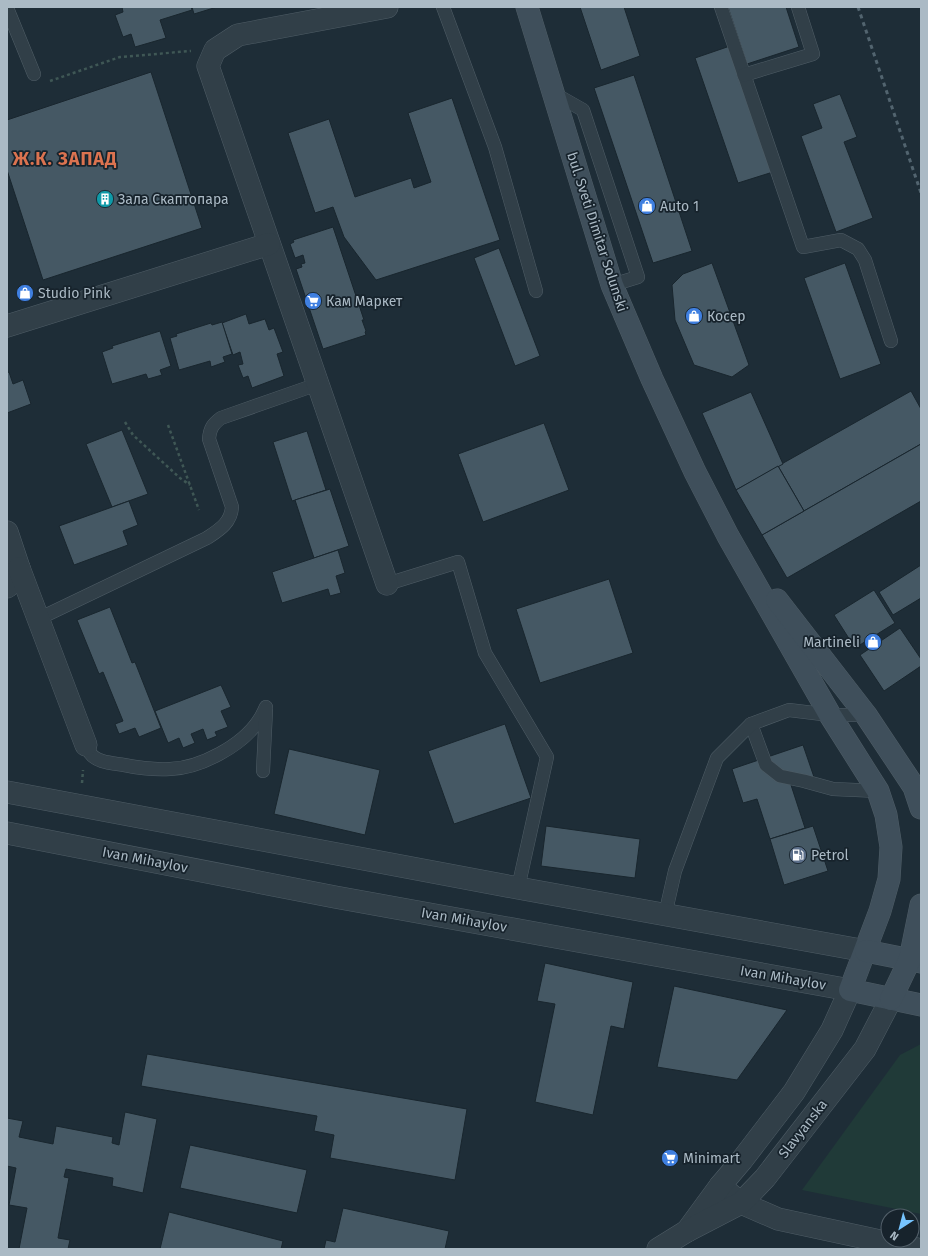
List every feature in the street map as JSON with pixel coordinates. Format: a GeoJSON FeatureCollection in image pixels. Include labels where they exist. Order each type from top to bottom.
{"type":"FeatureCollection","features":[{"type":"Feature","properties":{"kind":"main road","name":"bul. Sveti Dimitar Solunski"},"geometry":{"type":"LineString","coordinates":[[527,7],[612,285],[652,379],[695,472],[728,536],[830,715],[878,791],[886,815],[891,847],[889,879],[866,951],[850,990]]}},
{"type":"Feature","properties":{"kind":"main road","name":"bul. Sveti Dimitar Solunski"},"geometry":{"type":"LineString","coordinates":[[728,536],[866,715],[914,787],[921,808]]}},
{"type":"Feature","properties":{"kind":"main road"},"geometry":{"type":"LineString","coordinates":[[866,715],[921,772]]}},
{"type":"Feature","properties":{"kind":"main road"},"geometry":{"type":"LineString","coordinates":[[892,999],[915,960],[921,905]]}},
{"type":"Feature","properties":{"kind":"main road"},"geometry":{"type":"LineString","coordinates":[[866,951],[915,960]]}},
{"type":"Feature","properties":{"kind":"main road","name":"Ivan Mihaylov"},"geometry":{"type":"LineString","coordinates":[[850,990],[921,1005]]}},
{"type":"Feature","properties":{"kind":"street"},"geometry":{"type":"LineString","coordinates":[[387,7],[238,35],[215,50],[208,66],[387,584]]}},
{"type":"Feature","properties":{"kind":"street"},"geometry":{"type":"LineString","coordinates":[[7,326],[269,244]]}},
{"type":"Feature","properties":{"kind":"street"},"geometry":{"type":"LineString","coordinates":[[7,532],[19,568],[86,745]]}},
{"type":"Feature","properties":{"kind":"street"},"geometry":{"type":"LineString","coordinates":[[7,587],[14,582],[19,568]]}},
{"type":"Feature","properties":{"kind":"street"},"geometry":{"type":"LineString","coordinates":[[7,792],[518,888],[866,951]]}},
{"type":"Feature","properties":{"kind":"street","name":"Ivan Mihaylov"},"geometry":{"type":"LineString","coordinates":[[7,832],[351,900],[850,990]]}},
{"type":"Feature","properties":{"kind":"street","name":"Slavyanska"},"geometry":{"type":"LineString","coordinates":[[687,1231],[720,1186],[742,1160],[794,1092],[832,1030],[850,990]]}},
{"type":"Feature","properties":{"kind":"street","name":"Slavyanska"},"geometry":{"type":"LineString","coordinates":[[658,1249],[687,1231],[740,1203],[765,1178],[864,1049],[892,999]]}},
{"type":"Feature","properties":{"kind":"street"},"geometry":{"type":"LineString","coordinates":[[720,1186],[740,1203],[778,1220],[917,1249]]}},
{"type":"Feature","properties":{"kind":"lane"},"geometry":{"type":"LineString","coordinates":[[443,7],[495,147],[536,291]]}},
{"type":"Feature","properties":{"kind":"lane"},"geometry":{"type":"LineString","coordinates":[[721,7],[803,247],[841,240],[858,249],[865,260],[891,341]]}},
{"type":"Feature","properties":{"kind":"lane"},"geometry":{"type":"LineString","coordinates":[[744,75],[813,54],[798,7]]}},
{"type":"Feature","properties":{"kind":"lane"},"geometry":{"type":"LineString","coordinates":[[7,8],[34,74]]}},
{"type":"Feature","properties":{"kind":"lane"},"geometry":{"type":"LineString","coordinates":[[38,619],[215,533],[228,521],[232,515],[232,507],[209,439],[213,424],[221,418],[318,384]]}},
{"type":"Feature","properties":{"kind":"lane"},"geometry":{"type":"LineString","coordinates":[[387,584],[458,562],[485,653],[547,757],[518,888]]}},
{"type":"Feature","properties":{"kind":"lane"},"geometry":{"type":"LineString","coordinates":[[86,745],[90,754],[98,760],[109,763],[143,768],[171,769],[192,766],[228,749],[242,739],[258,721],[266,707],[263,771]]}},
{"type":"Feature","properties":{"kind":"lane"},"geometry":{"type":"LineString","coordinates":[[665,915],[674,871],[717,758],[751,724],[789,710],[830,715],[866,715]]}},
{"type":"Feature","properties":{"kind":"lane"},"geometry":{"type":"LineString","coordinates":[[751,724],[766,765],[780,776],[833,789],[878,791]]}},
{"type":"Feature","properties":{"kind":"path"},"geometry":{"type":"LineString","coordinates":[[34,74],[38,86],[120,57],[215,50]]}},
{"type":"Feature","properties":{"kind":"path"},"geometry":{"type":"LineString","coordinates":[[125,422],[133,435],[180,478],[190,485]]}},
{"type":"Feature","properties":{"kind":"path"},"geometry":{"type":"LineString","coordinates":[[168,425],[199,510]]}},
{"type":"Feature","properties":{"kind":"path"},"geometry":{"type":"LineString","coordinates":[[79,806],[86,745]]}},
{"type":"Feature","properties":{"kind":"green space"},"geometry":{"type":"Polygon","coordinates":[[[921,1044],[921,1214],[920,1208],[891,1208],[802,1190],[900,1055],[921,1044]]]}},
{"type":"Feature","properties":{"kind":"building"},"geometry":{"type":"Polygon","coordinates":[[[122,7],[191,7],[192,10],[160,20],[166,38],[135,47],[131,34],[123,37],[115,15],[123,12],[122,7]]]}},
{"type":"Feature","properties":{"kind":"building"},"geometry":{"type":"Polygon","coordinates":[[[192,7],[217,7],[194,14],[192,7]]]}},
{"type":"Feature","properties":{"kind":"building"},"geometry":{"type":"Polygon","coordinates":[[[580,7],[624,7],[640,56],[601,70],[580,7]]]}},
{"type":"Feature","properties":{"kind":"building"},"geometry":{"type":"Polygon","coordinates":[[[728,7],[786,7],[799,47],[747,64],[728,7]]]}},
{"type":"Feature","properties":{"kind":"building"},"geometry":{"type":"Polygon","coordinates":[[[730,46],[773,172],[738,183],[695,58],[730,46]]]}},
{"type":"Feature","properties":{"kind":"building","name":"Зала Скаптопара"},"geometry":{"type":"Polygon","coordinates":[[[151,72],[202,228],[43,280],[7,170],[7,120],[151,72]]]}},
{"type":"Feature","properties":{"kind":"building"},"geometry":{"type":"Polygon","coordinates":[[[634,75],[692,251],[653,263],[594,88],[634,75]]]}},
{"type":"Feature","properties":{"kind":"building"},"geometry":{"type":"Polygon","coordinates":[[[840,94],[857,137],[844,142],[873,218],[836,232],[801,136],[822,128],[813,104],[840,94]]]}},
{"type":"Feature","properties":{"kind":"building"},"geometry":{"type":"Polygon","coordinates":[[[452,98],[500,240],[376,280],[344,237],[333,207],[315,213],[288,133],[329,119],[355,197],[411,178],[414,188],[431,182],[408,113],[452,98]]]}},
{"type":"Feature","properties":{"kind":"building"},"geometry":{"type":"Polygon","coordinates":[[[333,227],[364,320],[362,320],[366,335],[323,349],[296,269],[302,267],[301,264],[305,263],[303,255],[295,258],[290,244],[294,242],[293,240],[333,227]]]}},
{"type":"Feature","properties":{"kind":"building"},"geometry":{"type":"Polygon","coordinates":[[[499,248],[540,356],[515,366],[474,258],[499,248]]]}},
{"type":"Feature","properties":{"kind":"building"},"geometry":{"type":"Polygon","coordinates":[[[712,263],[749,365],[732,377],[694,365],[675,320],[672,285],[683,274],[712,263]]]}},
{"type":"Feature","properties":{"kind":"building"},"geometry":{"type":"Polygon","coordinates":[[[845,263],[881,364],[840,379],[804,278],[845,263]]]}},
{"type":"Feature","properties":{"kind":"building"},"geometry":{"type":"Polygon","coordinates":[[[246,314],[249,324],[265,319],[269,330],[274,328],[283,352],[277,354],[284,376],[252,388],[248,376],[243,378],[238,365],[243,364],[240,352],[233,355],[222,323],[246,314]]]}},
{"type":"Feature","properties":{"kind":"building"},"geometry":{"type":"Polygon","coordinates":[[[222,322],[232,354],[223,357],[225,362],[211,367],[210,361],[179,370],[170,338],[177,336],[176,334],[211,323],[212,325],[222,322]]]}},
{"type":"Feature","properties":{"kind":"building"},"geometry":{"type":"Polygon","coordinates":[[[160,331],[171,366],[160,370],[162,375],[148,379],[146,374],[112,384],[102,352],[113,348],[112,346],[160,331]]]}},
{"type":"Feature","properties":{"kind":"building"},"geometry":{"type":"Polygon","coordinates":[[[9,372],[13,384],[23,380],[31,404],[7,413],[7,373],[9,372]]]}},
{"type":"Feature","properties":{"kind":"building"},"geometry":{"type":"Polygon","coordinates":[[[911,391],[921,409],[921,444],[804,511],[778,466],[911,391]]]}},
{"type":"Feature","properties":{"kind":"building"},"geometry":{"type":"Polygon","coordinates":[[[751,392],[783,464],[736,490],[702,413],[751,392]]]}},
{"type":"Feature","properties":{"kind":"building"},"geometry":{"type":"Polygon","coordinates":[[[544,423],[569,490],[483,522],[458,454],[544,423]]]}},
{"type":"Feature","properties":{"kind":"building"},"geometry":{"type":"Polygon","coordinates":[[[122,430],[148,494],[112,507],[86,444],[122,430]]]}},
{"type":"Feature","properties":{"kind":"building"},"geometry":{"type":"Polygon","coordinates":[[[307,431],[326,490],[292,501],[273,442],[307,431]]]}},
{"type":"Feature","properties":{"kind":"building"},"geometry":{"type":"Polygon","coordinates":[[[921,444],[921,501],[787,578],[762,535],[921,444]]]}},
{"type":"Feature","properties":{"kind":"building"},"geometry":{"type":"Polygon","coordinates":[[[778,466],[804,511],[762,535],[736,490],[778,466]]]}},
{"type":"Feature","properties":{"kind":"building"},"geometry":{"type":"Polygon","coordinates":[[[330,489],[349,546],[314,558],[295,500],[330,489]]]}},
{"type":"Feature","properties":{"kind":"building"},"geometry":{"type":"Polygon","coordinates":[[[129,501],[138,525],[123,531],[128,545],[74,565],[59,526],[129,501]]]}},
{"type":"Feature","properties":{"kind":"building"},"geometry":{"type":"Polygon","coordinates":[[[338,550],[345,573],[336,576],[341,593],[330,596],[328,589],[282,603],[272,572],[338,550]]]}},
{"type":"Feature","properties":{"kind":"building"},"geometry":{"type":"Polygon","coordinates":[[[921,565],[921,598],[893,615],[879,592],[921,565]]]}},
{"type":"Feature","properties":{"kind":"building"},"geometry":{"type":"Polygon","coordinates":[[[609,579],[633,653],[540,683],[516,609],[609,579]]]}},
{"type":"Feature","properties":{"kind":"building"},"geometry":{"type":"Polygon","coordinates":[[[874,590],[895,623],[855,648],[834,615],[874,590]]]}},
{"type":"Feature","properties":{"kind":"building"},"geometry":{"type":"Polygon","coordinates":[[[110,607],[132,663],[135,662],[161,728],[139,737],[135,728],[119,734],[115,724],[123,721],[103,672],[99,674],[77,620],[110,607]]]}},
{"type":"Feature","properties":{"kind":"building"},"geometry":{"type":"Polygon","coordinates":[[[900,628],[921,659],[921,666],[884,691],[860,655],[900,628]]]}},
{"type":"Feature","properties":{"kind":"building"},"geometry":{"type":"Polygon","coordinates":[[[221,685],[231,707],[221,711],[228,727],[215,732],[217,736],[207,740],[203,729],[191,734],[195,743],[183,748],[179,738],[168,743],[155,711],[221,685]]]}},
{"type":"Feature","properties":{"kind":"building"},"geometry":{"type":"Polygon","coordinates":[[[505,724],[531,798],[454,824],[428,751],[505,724]]]}},
{"type":"Feature","properties":{"kind":"building"},"geometry":{"type":"Polygon","coordinates":[[[803,745],[814,777],[791,785],[805,828],[770,839],[757,799],[743,803],[732,769],[803,745]]]}},
{"type":"Feature","properties":{"kind":"building"},"geometry":{"type":"Polygon","coordinates":[[[289,749],[380,770],[365,835],[274,814],[289,749]]]}},
{"type":"Feature","properties":{"kind":"building"},"geometry":{"type":"Polygon","coordinates":[[[546,826],[640,839],[635,878],[541,866],[546,826]]]}},
{"type":"Feature","properties":{"kind":"building"},"geometry":{"type":"Polygon","coordinates":[[[813,826],[828,871],[784,885],[770,839],[813,826]]]}},
{"type":"Feature","properties":{"kind":"building"},"geometry":{"type":"Polygon","coordinates":[[[545,963],[633,982],[624,1029],[611,1026],[593,1115],[535,1102],[555,1004],[537,1001],[545,963]]]}},
{"type":"Feature","properties":{"kind":"building"},"geometry":{"type":"Polygon","coordinates":[[[674,986],[787,1010],[737,1080],[657,1067],[674,986]]]}},
{"type":"Feature","properties":{"kind":"building"},"geometry":{"type":"Polygon","coordinates":[[[147,1054],[467,1109],[455,1180],[330,1158],[334,1135],[314,1131],[317,1116],[141,1086],[147,1054]]]}},
{"type":"Feature","properties":{"kind":"building"},"geometry":{"type":"Polygon","coordinates":[[[125,1112],[157,1119],[143,1193],[112,1186],[113,1178],[66,1169],[64,1177],[69,1178],[58,1238],[70,1240],[68,1249],[19,1249],[27,1208],[9,1205],[16,1168],[7,1166],[7,1118],[23,1121],[19,1137],[53,1144],[56,1126],[113,1137],[112,1143],[119,1145],[125,1112]]]}},
{"type":"Feature","properties":{"kind":"building"},"geometry":{"type":"Polygon","coordinates":[[[190,1145],[307,1170],[297,1213],[180,1188],[190,1145]]]}},
{"type":"Feature","properties":{"kind":"building"},"geometry":{"type":"Polygon","coordinates":[[[343,1208],[449,1231],[445,1249],[324,1249],[326,1240],[335,1242],[343,1208]]]}},
{"type":"Feature","properties":{"kind":"building"},"geometry":{"type":"Polygon","coordinates":[[[169,1212],[283,1241],[281,1249],[160,1249],[169,1212]]]}},
{"type":"Feature","properties":{"kind":"railway"},"geometry":{"type":"LineString","coordinates":[[858,7],[921,193]]}},
{"type":"Feature","properties":{"kind":"place","name":"Зала Скаптопара"},"geometry":{"type":"Point","coordinates":[105,199]}},
{"type":"Feature","properties":{"kind":"place","name":"Auto 1"},"geometry":{"type":"Point","coordinates":[647,206]}},
{"type":"Feature","properties":{"kind":"place","name":"Studio Pink"},"geometry":{"type":"Point","coordinates":[25,293]}},
{"type":"Feature","properties":{"kind":"place","name":"Кам Маркет"},"geometry":{"type":"Point","coordinates":[313,301]}},
{"type":"Feature","properties":{"kind":"place","name":"Косер"},"geometry":{"type":"Point","coordinates":[694,316]}},
{"type":"Feature","properties":{"kind":"place","name":"Martineli"},"geometry":{"type":"Point","coordinates":[873,642]}},
{"type":"Feature","properties":{"kind":"place","name":"Petrol"},"geometry":{"type":"Point","coordinates":[798,855]}},
{"type":"Feature","properties":{"kind":"place","name":"Minimart"},"geometry":{"type":"Point","coordinates":[670,1158]}},
{"type":"Feature","properties":{"kind":"district","name":"Ж.К. ЗАПАД"},"geometry":{"type":"Point","coordinates":[65,159]}}]}
